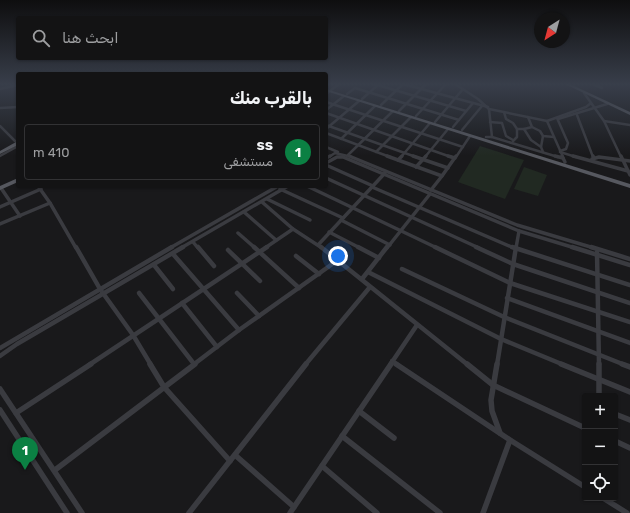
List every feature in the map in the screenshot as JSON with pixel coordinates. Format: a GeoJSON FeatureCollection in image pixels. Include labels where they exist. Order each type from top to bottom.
{"type":"FeatureCollection","features":[{"type":"Feature","properties":{"kind":"main road"},"geometry":{"type":"LineString","coordinates":[[382,108],[432,122],[470,136],[630,186]]}},
{"type":"Feature","properties":{"kind":"main road"},"geometry":{"type":"LineString","coordinates":[[389,108],[414,117]]}},
{"type":"Feature","properties":{"kind":"main road"},"geometry":{"type":"LineString","coordinates":[[618,108],[630,112]]}},
{"type":"Feature","properties":{"kind":"main road"},"geometry":{"type":"LineString","coordinates":[[450,128],[462,130],[564,160],[630,182]]}},
{"type":"Feature","properties":{"kind":"main road"},"geometry":{"type":"LineString","coordinates":[[0,150],[16,142]]}},
{"type":"Feature","properties":{"kind":"main road"},"geometry":{"type":"LineString","coordinates":[[0,153],[16,143]]}},
{"type":"Feature","properties":{"kind":"main road"},"geometry":{"type":"LineString","coordinates":[[0,184],[16,177]]}},
{"type":"Feature","properties":{"kind":"main road"},"geometry":{"type":"LineString","coordinates":[[0,188],[16,181]]}},
{"type":"Feature","properties":{"kind":"street"},"geometry":{"type":"LineString","coordinates":[[344,108],[463,147]]}},
{"type":"Feature","properties":{"kind":"street"},"geometry":{"type":"LineString","coordinates":[[328,125],[351,108]]}},
{"type":"Feature","properties":{"kind":"street"},"geometry":{"type":"LineString","coordinates":[[341,139],[373,108]]}},
{"type":"Feature","properties":{"kind":"street"},"geometry":{"type":"LineString","coordinates":[[399,111],[402,108]]}},
{"type":"Feature","properties":{"kind":"street"},"geometry":{"type":"LineString","coordinates":[[376,152],[423,108],[459,120]]}},
{"type":"Feature","properties":{"kind":"street"},"geometry":{"type":"LineString","coordinates":[[398,160],[420,133],[447,108]]}},
{"type":"Feature","properties":{"kind":"street"},"geometry":{"type":"LineString","coordinates":[[456,108],[466,111]]}},
{"type":"Feature","properties":{"kind":"street"},"geometry":{"type":"LineString","coordinates":[[416,167],[439,139],[459,120],[469,108]]}},
{"type":"Feature","properties":{"kind":"street"},"geometry":{"type":"LineString","coordinates":[[462,130],[480,108]]}},
{"type":"Feature","properties":{"kind":"street"},"geometry":{"type":"LineString","coordinates":[[492,137],[488,108],[547,121],[578,116],[596,108],[604,121],[630,175]]}},
{"type":"Feature","properties":{"kind":"street"},"geometry":{"type":"LineString","coordinates":[[556,119],[583,108]]}},
{"type":"Feature","properties":{"kind":"street"},"geometry":{"type":"LineString","coordinates":[[348,155],[393,111]]}},
{"type":"Feature","properties":{"kind":"street"},"geometry":{"type":"LineString","coordinates":[[504,112],[506,119],[513,123],[517,129],[517,137],[514,142]]}},
{"type":"Feature","properties":{"kind":"street"},"geometry":{"type":"LineString","coordinates":[[574,112],[578,116],[592,159]]}},
{"type":"Feature","properties":{"kind":"street"},"geometry":{"type":"LineString","coordinates":[[328,113],[455,158]]}},
{"type":"Feature","properties":{"kind":"street"},"geometry":{"type":"LineString","coordinates":[[568,113],[580,122]]}},
{"type":"Feature","properties":{"kind":"street"},"geometry":{"type":"LineString","coordinates":[[528,117],[532,126],[539,130],[543,136],[543,152]]}},
{"type":"Feature","properties":{"kind":"street"},"geometry":{"type":"LineString","coordinates":[[490,122],[502,123],[506,119]]}},
{"type":"Feature","properties":{"kind":"street"},"geometry":{"type":"LineString","coordinates":[[556,119],[568,144],[566,149],[560,152]]}},
{"type":"Feature","properties":{"kind":"street"},"geometry":{"type":"LineString","coordinates":[[547,121],[564,160]]}},
{"type":"Feature","properties":{"kind":"street"},"geometry":{"type":"LineString","coordinates":[[604,121],[630,125]]}},
{"type":"Feature","properties":{"kind":"street"},"geometry":{"type":"LineString","coordinates":[[502,123],[506,136],[514,142]]}},
{"type":"Feature","properties":{"kind":"street"},"geometry":{"type":"LineString","coordinates":[[328,125],[448,168]]}},
{"type":"Feature","properties":{"kind":"street"},"geometry":{"type":"LineString","coordinates":[[0,126],[2,131],[16,141]]}},
{"type":"Feature","properties":{"kind":"street"},"geometry":{"type":"LineString","coordinates":[[517,129],[524,129],[532,126]]}},
{"type":"Feature","properties":{"kind":"street"},"geometry":{"type":"LineString","coordinates":[[524,129],[531,140],[542,147]]}},
{"type":"Feature","properties":{"kind":"street"},"geometry":{"type":"LineString","coordinates":[[328,135],[442,176]]}},
{"type":"Feature","properties":{"kind":"street"},"geometry":{"type":"LineString","coordinates":[[362,279],[420,207],[470,136]]}},
{"type":"Feature","properties":{"kind":"street"},"geometry":{"type":"LineString","coordinates":[[543,136],[554,137]]}},
{"type":"Feature","properties":{"kind":"street"},"geometry":{"type":"LineString","coordinates":[[486,137],[514,142],[564,160]]}},
{"type":"Feature","properties":{"kind":"street"},"geometry":{"type":"LineString","coordinates":[[0,156],[16,148]]}},
{"type":"Feature","properties":{"kind":"street"},"geometry":{"type":"LineString","coordinates":[[328,148],[348,155],[385,173]]}},
{"type":"Feature","properties":{"kind":"street"},"geometry":{"type":"LineString","coordinates":[[560,152],[592,159],[628,171]]}},
{"type":"Feature","properties":{"kind":"street"},"geometry":{"type":"LineString","coordinates":[[328,157],[341,153]]}},
{"type":"Feature","properties":{"kind":"street"},"geometry":{"type":"LineString","coordinates":[[328,163],[336,157],[341,157],[431,192],[519,231],[597,252],[630,259]]}},
{"type":"Feature","properties":{"kind":"street"},"geometry":{"type":"LineString","coordinates":[[592,159],[630,161]]}},
{"type":"Feature","properties":{"kind":"street"},"geometry":{"type":"LineString","coordinates":[[328,165],[516,249],[630,285]]}},
{"type":"Feature","properties":{"kind":"street"},"geometry":{"type":"LineString","coordinates":[[318,245],[385,173]]}},
{"type":"Feature","properties":{"kind":"street"},"geometry":{"type":"LineString","coordinates":[[328,179],[513,264],[630,303]]}},
{"type":"Feature","properties":{"kind":"street"},"geometry":{"type":"LineString","coordinates":[[0,188],[20,216]]}},
{"type":"Feature","properties":{"kind":"street"},"geometry":{"type":"LineString","coordinates":[[0,207],[40,188],[103,294],[133,335],[164,387],[230,461]]}},
{"type":"Feature","properties":{"kind":"street"},"geometry":{"type":"LineString","coordinates":[[0,348],[275,188]]}},
{"type":"Feature","properties":{"kind":"street"},"geometry":{"type":"LineString","coordinates":[[0,356],[17,344],[285,188]]}},
{"type":"Feature","properties":{"kind":"street"},"geometry":{"type":"LineString","coordinates":[[311,188],[510,283],[630,322]]}},
{"type":"Feature","properties":{"kind":"street"},"geometry":{"type":"LineString","coordinates":[[282,190],[390,244]]}},
{"type":"Feature","properties":{"kind":"street"},"geometry":{"type":"LineString","coordinates":[[267,199],[310,220]]}},
{"type":"Feature","properties":{"kind":"street"},"geometry":{"type":"LineString","coordinates":[[262,202],[293,228],[362,279],[493,386],[582,427]]}},
{"type":"Feature","properties":{"kind":"street"},"geometry":{"type":"LineString","coordinates":[[0,224],[50,203]]}},
{"type":"Feature","properties":{"kind":"street"},"geometry":{"type":"LineString","coordinates":[[244,212],[276,240]]}},
{"type":"Feature","properties":{"kind":"street"},"geometry":{"type":"LineString","coordinates":[[479,212],[597,252],[630,265]]}},
{"type":"Feature","properties":{"kind":"street"},"geometry":{"type":"LineString","coordinates":[[16,413],[260,252],[293,228]]}},
{"type":"Feature","properties":{"kind":"street"},"geometry":{"type":"LineString","coordinates":[[500,434],[492,412],[491,400],[519,231]]}},
{"type":"Feature","properties":{"kind":"street"},"geometry":{"type":"LineString","coordinates":[[329,232],[379,258]]}},
{"type":"Feature","properties":{"kind":"street"},"geometry":{"type":"LineString","coordinates":[[238,233],[299,288]]}},
{"type":"Feature","properties":{"kind":"street"},"geometry":{"type":"LineString","coordinates":[[193,242],[214,266]]}},
{"type":"Feature","properties":{"kind":"street"},"geometry":{"type":"LineString","coordinates":[[228,250],[260,281]]}},
{"type":"Feature","properties":{"kind":"street"},"geometry":{"type":"LineString","coordinates":[[597,252],[599,393]]}},
{"type":"Feature","properties":{"kind":"street"},"geometry":{"type":"LineString","coordinates":[[173,254],[239,330]]}},
{"type":"Feature","properties":{"kind":"street"},"geometry":{"type":"LineString","coordinates":[[296,256],[319,274]]}},
{"type":"Feature","properties":{"kind":"street"},"geometry":{"type":"LineString","coordinates":[[55,470],[239,330],[338,260]]}},
{"type":"Feature","properties":{"kind":"street"},"geometry":{"type":"LineString","coordinates":[[154,265],[173,289]]}},
{"type":"Feature","properties":{"kind":"street"},"geometry":{"type":"LineString","coordinates":[[402,269],[504,317],[630,366]]}},
{"type":"Feature","properties":{"kind":"street"},"geometry":{"type":"LineString","coordinates":[[368,272],[500,339],[630,392]]}},
{"type":"Feature","properties":{"kind":"street"},"geometry":{"type":"LineString","coordinates":[[189,513],[303,367],[370,286]]}},
{"type":"Feature","properties":{"kind":"street"},"geometry":{"type":"LineString","coordinates":[[139,293],[194,364]]}},
{"type":"Feature","properties":{"kind":"street"},"geometry":{"type":"LineString","coordinates":[[237,293],[259,316]]}},
{"type":"Feature","properties":{"kind":"street"},"geometry":{"type":"LineString","coordinates":[[507,298],[598,330],[630,343]]}},
{"type":"Feature","properties":{"kind":"street"},"geometry":{"type":"LineString","coordinates":[[182,303],[217,347]]}},
{"type":"Feature","properties":{"kind":"street"},"geometry":{"type":"LineString","coordinates":[[290,513],[417,325]]}},
{"type":"Feature","properties":{"kind":"street"},"geometry":{"type":"LineString","coordinates":[[392,361],[500,434],[582,485]]}},
{"type":"Feature","properties":{"kind":"street"},"geometry":{"type":"LineString","coordinates":[[0,389],[82,513]]}},
{"type":"Feature","properties":{"kind":"street"},"geometry":{"type":"LineString","coordinates":[[0,410],[67,513]]}},
{"type":"Feature","properties":{"kind":"street"},"geometry":{"type":"LineString","coordinates":[[359,411],[394,438]]}},
{"type":"Feature","properties":{"kind":"street"},"geometry":{"type":"LineString","coordinates":[[618,415],[630,420]]}},
{"type":"Feature","properties":{"kind":"street"},"geometry":{"type":"LineString","coordinates":[[342,436],[440,513]]}},
{"type":"Feature","properties":{"kind":"street"},"geometry":{"type":"LineString","coordinates":[[483,513],[510,440]]}},
{"type":"Feature","properties":{"kind":"street"},"geometry":{"type":"LineString","coordinates":[[618,442],[630,448]]}},
{"type":"Feature","properties":{"kind":"street"},"geometry":{"type":"LineString","coordinates":[[235,454],[294,507]]}},
{"type":"Feature","properties":{"kind":"street"},"geometry":{"type":"LineString","coordinates":[[322,466],[377,513]]}},
{"type":"Feature","properties":{"kind":"street"},"geometry":{"type":"LineString","coordinates":[[608,501],[627,513]]}},
{"type":"Feature","properties":{"kind":"shaded area"},"geometry":{"type":"Polygon","coordinates":[[[480,146],[524,160],[505,199],[458,182],[480,146]]]}},
{"type":"Feature","properties":{"kind":"shaded area"},"geometry":{"type":"Polygon","coordinates":[[[524,167],[547,175],[538,196],[514,189],[524,167]]]}},
{"type":"Feature","properties":{"kind":"place","name":"ss"},"geometry":{"type":"Point","coordinates":[25,470]}}]}
